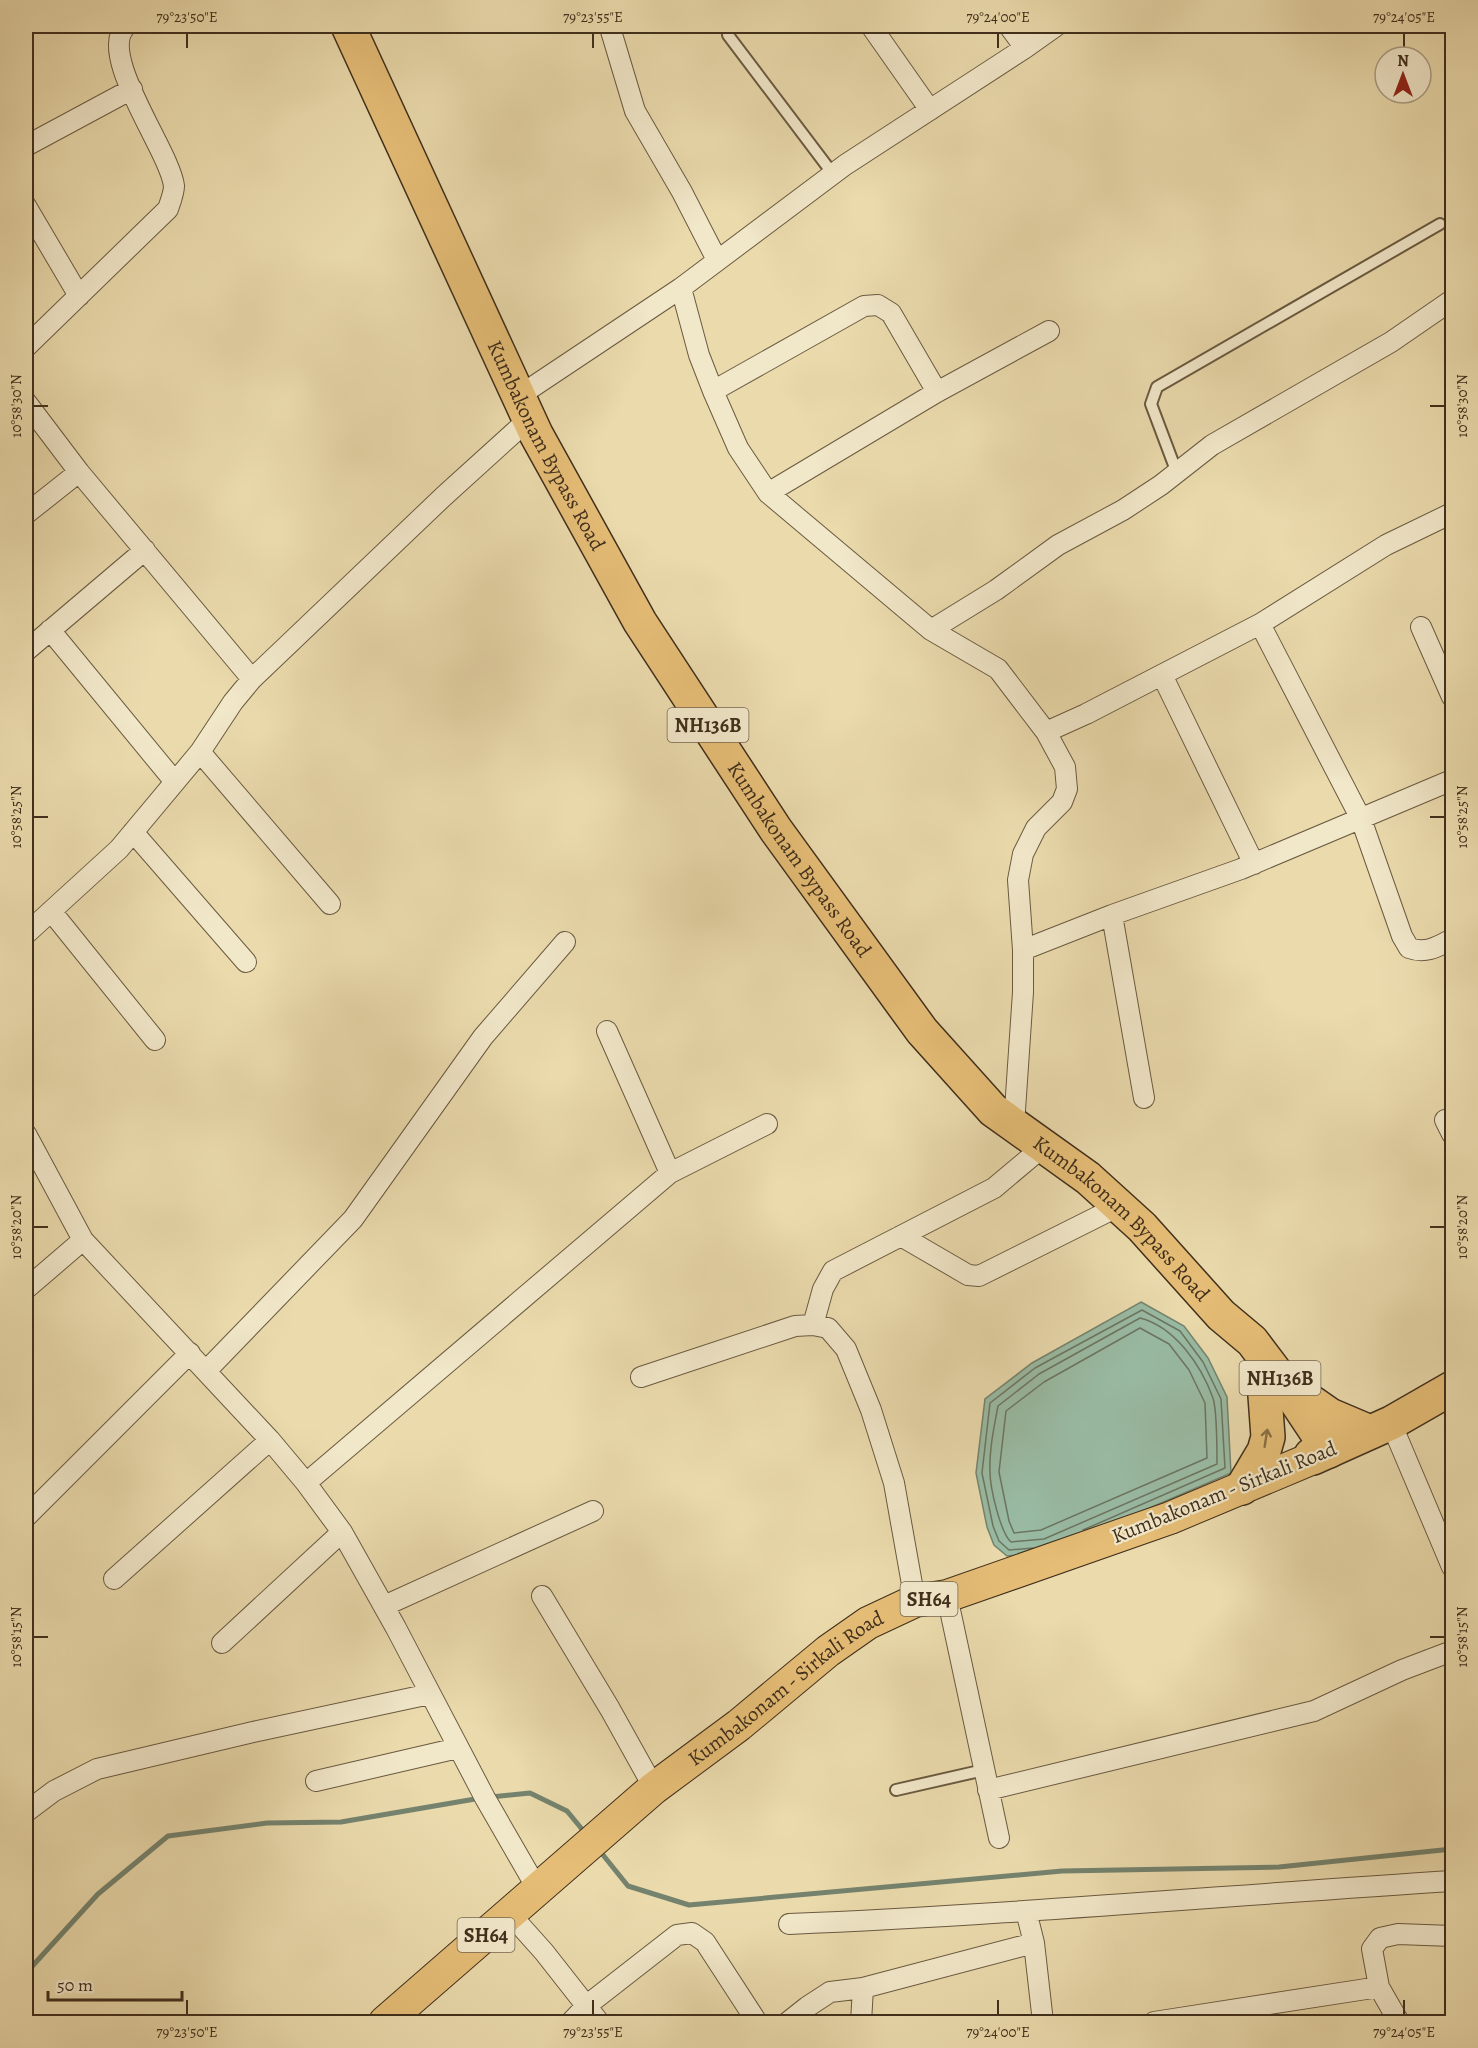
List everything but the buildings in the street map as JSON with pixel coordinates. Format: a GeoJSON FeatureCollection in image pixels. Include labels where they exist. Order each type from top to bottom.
{"type":"FeatureCollection","features":[{"type":"Feature","properties":{"kind":"highway","name":"Kumbakonam Bypass Road"},"geometry":{"type":"LineString","coordinates":[[348,26],[524,407],[640,622],[776,830],[922,1031],[993,1110],[1088,1178],[1142,1227],[1221,1314],[1252,1341],[1274,1382],[1321,1455]]}},
{"type":"Feature","properties":{"kind":"highway"},"geometry":{"type":"LineString","coordinates":[[1242,1488],[1264,1451],[1268,1437],[1274,1382],[1330,1415],[1380,1428]]}},
{"type":"Feature","properties":{"kind":"highway","name":"Kumbakonam - Sirkali Road"},"geometry":{"type":"LineString","coordinates":[[1321,1455],[1380,1428],[1452,1388]]}},
{"type":"Feature","properties":{"kind":"main road","name":"Kumbakonam - Sirkali Road"},"geometry":{"type":"LineString","coordinates":[[385,2022],[654,1788],[739,1725],[828,1651],[868,1623],[915,1601],[946,1596],[1170,1518],[1321,1455]]}},
{"type":"Feature","properties":{"kind":"street"},"geometry":{"type":"LineString","coordinates":[[26,347],[168,209],[174,187],[123,70],[118,45],[122,30],[126,26]]}},
{"type":"Feature","properties":{"kind":"street"},"geometry":{"type":"LineString","coordinates":[[612,26],[635,111],[682,192],[717,260]]}},
{"type":"Feature","properties":{"kind":"street"},"geometry":{"type":"LineString","coordinates":[[871,26],[930,110]]}},
{"type":"Feature","properties":{"kind":"street"},"geometry":{"type":"LineString","coordinates":[[1008,26],[1025,48]]}},
{"type":"Feature","properties":{"kind":"street"},"geometry":{"type":"LineString","coordinates":[[26,934],[119,849],[200,752],[233,702],[252,679],[428,511],[524,407],[833,174],[1056,26]]}},
{"type":"Feature","properties":{"kind":"street"},"geometry":{"type":"LineString","coordinates":[[26,146],[132,89]]}},
{"type":"Feature","properties":{"kind":"street"},"geometry":{"type":"LineString","coordinates":[[26,206],[79,296]]}},
{"type":"Feature","properties":{"kind":"street"},"geometry":{"type":"LineString","coordinates":[[681,288],[699,355],[713,392],[738,448],[768,493],[931,630],[998,669],[1046,732],[1065,767],[1066,789],[1062,802],[1036,828],[1023,854],[1018,880],[1023,950],[1023,992],[1014,1125]]}},
{"type":"Feature","properties":{"kind":"street"},"geometry":{"type":"LineString","coordinates":[[931,630],[996,590],[1058,545],[1123,510],[1177,473],[1212,445],[1391,342],[1452,300]]}},
{"type":"Feature","properties":{"kind":"street"},"geometry":{"type":"LineString","coordinates":[[713,392],[864,306],[878,305],[891,314],[937,392]]}},
{"type":"Feature","properties":{"kind":"street"},"geometry":{"type":"LineString","coordinates":[[768,493],[937,392],[1049,331]]}},
{"type":"Feature","properties":{"kind":"street"},"geometry":{"type":"LineString","coordinates":[[26,402],[79,472],[252,679]]}},
{"type":"Feature","properties":{"kind":"street"},"geometry":{"type":"LineString","coordinates":[[26,514],[79,472]]}},
{"type":"Feature","properties":{"kind":"street"},"geometry":{"type":"LineString","coordinates":[[1046,732],[1086,714],[1260,624],[1386,545],[1452,513]]}},
{"type":"Feature","properties":{"kind":"street"},"geometry":{"type":"LineString","coordinates":[[26,651],[145,550]]}},
{"type":"Feature","properties":{"kind":"street"},"geometry":{"type":"LineString","coordinates":[[1260,624],[1361,819],[1402,936],[1409,948],[1420,952],[1435,949],[1452,939]]}},
{"type":"Feature","properties":{"kind":"street"},"geometry":{"type":"LineString","coordinates":[[1420,627],[1452,697]]}},
{"type":"Feature","properties":{"kind":"street"},"geometry":{"type":"LineString","coordinates":[[50,630],[175,782]]}},
{"type":"Feature","properties":{"kind":"street"},"geometry":{"type":"LineString","coordinates":[[1162,675],[1254,864]]}},
{"type":"Feature","properties":{"kind":"street"},"geometry":{"type":"LineString","coordinates":[[200,752],[330,904]]}},
{"type":"Feature","properties":{"kind":"street"},"geometry":{"type":"LineString","coordinates":[[1023,950],[1254,864],[1452,780]]}},
{"type":"Feature","properties":{"kind":"street"},"geometry":{"type":"LineString","coordinates":[[133,832],[246,962]]}},
{"type":"Feature","properties":{"kind":"street"},"geometry":{"type":"LineString","coordinates":[[51,911],[155,1040]]}},
{"type":"Feature","properties":{"kind":"street"},"geometry":{"type":"LineString","coordinates":[[1112,915],[1144,1098]]}},
{"type":"Feature","properties":{"kind":"street"},"geometry":{"type":"LineString","coordinates":[[207,1370],[353,1219],[483,1037],[564,942]]}},
{"type":"Feature","properties":{"kind":"street"},"geometry":{"type":"LineString","coordinates":[[607,1031],[670,1173]]}},
{"type":"Feature","properties":{"kind":"street"},"geometry":{"type":"LineString","coordinates":[[306,1484],[670,1173],[767,1124]]}},
{"type":"Feature","properties":{"kind":"street"},"geometry":{"type":"LineString","coordinates":[[26,1134],[31,1156],[83,1240],[270,1440],[342,1532],[384,1606],[484,1798],[538,1890]]}},
{"type":"Feature","properties":{"kind":"street"},"geometry":{"type":"LineString","coordinates":[[813,1325],[822,1288],[833,1270],[994,1188],[1044,1146]]}},
{"type":"Feature","properties":{"kind":"street"},"geometry":{"type":"LineString","coordinates":[[901,1236],[968,1275],[979,1276],[1119,1206]]}},
{"type":"Feature","properties":{"kind":"street"},"geometry":{"type":"LineString","coordinates":[[26,1289],[83,1240]]}},
{"type":"Feature","properties":{"kind":"street"},"geometry":{"type":"LineString","coordinates":[[641,1377],[795,1326],[813,1325],[828,1328],[846,1349],[871,1410],[894,1483],[915,1601]]}},
{"type":"Feature","properties":{"kind":"street"},"geometry":{"type":"LineString","coordinates":[[26,1517],[190,1353]]}},
{"type":"Feature","properties":{"kind":"street"},"geometry":{"type":"LineString","coordinates":[[1380,1428],[1452,1567]]}},
{"type":"Feature","properties":{"kind":"street"},"geometry":{"type":"LineString","coordinates":[[114,1580],[270,1440]]}},
{"type":"Feature","properties":{"kind":"street"},"geometry":{"type":"LineString","coordinates":[[384,1606],[593,1511]]}},
{"type":"Feature","properties":{"kind":"street"},"geometry":{"type":"LineString","coordinates":[[222,1643],[342,1532]]}},
{"type":"Feature","properties":{"kind":"street"},"geometry":{"type":"LineString","coordinates":[[542,1596],[654,1788]]}},
{"type":"Feature","properties":{"kind":"street"},"geometry":{"type":"LineString","coordinates":[[946,1596],[999,1838]]}},
{"type":"Feature","properties":{"kind":"street"},"geometry":{"type":"LineString","coordinates":[[988,1790],[1314,1711],[1402,1670],[1452,1651]]}},
{"type":"Feature","properties":{"kind":"street"},"geometry":{"type":"LineString","coordinates":[[26,1812],[54,1791],[97,1769],[253,1732],[430,1694]]}},
{"type":"Feature","properties":{"kind":"street"},"geometry":{"type":"LineString","coordinates":[[316,1781],[458,1748]]}},
{"type":"Feature","properties":{"kind":"street"},"geometry":{"type":"LineString","coordinates":[[789,1924],[901,1920],[1452,1881]]}},
{"type":"Feature","properties":{"kind":"street"},"geometry":{"type":"LineString","coordinates":[[1026,1911],[1034,1942],[1043,2022]]}},
{"type":"Feature","properties":{"kind":"street"},"geometry":{"type":"LineString","coordinates":[[510,1914],[544,1952],[599,2022]]}},
{"type":"Feature","properties":{"kind":"street"},"geometry":{"type":"LineString","coordinates":[[571,2022],[586,2006],[677,1935],[692,1933],[705,1942],[757,2022]]}},
{"type":"Feature","properties":{"kind":"street"},"geometry":{"type":"LineString","coordinates":[[1399,2022],[1379,1987],[1372,1949],[1380,1938],[1398,1934],[1452,1936]]}},
{"type":"Feature","properties":{"kind":"street"},"geometry":{"type":"LineString","coordinates":[[788,2022],[830,1992],[863,1988],[1034,1942]]}},
{"type":"Feature","properties":{"kind":"street"},"geometry":{"type":"LineString","coordinates":[[1154,2022],[1379,1987]]}},
{"type":"Feature","properties":{"kind":"street"},"geometry":{"type":"LineString","coordinates":[[861,2022],[863,1988]]}},
{"type":"Feature","properties":{"kind":"lane"},"geometry":{"type":"LineString","coordinates":[[728,36],[833,174]]}},
{"type":"Feature","properties":{"kind":"lane"},"geometry":{"type":"LineString","coordinates":[[1177,473],[1151,404],[1157,387],[1440,224]]}},
{"type":"Feature","properties":{"kind":"lane"},"geometry":{"type":"LineString","coordinates":[[896,1790],[984,1770]]}},
{"type":"Feature","properties":{"kind":"water"},"geometry":{"type":"Polygon","coordinates":[[[1141,1302],[1184,1326],[1208,1358],[1227,1397],[1231,1473],[1047,1552],[1007,1556],[994,1545],[987,1527],[976,1473],[985,1399],[1032,1363],[1141,1302]]]}},
{"type":"Feature","properties":{"kind":"waterway"},"geometry":{"type":"LineString","coordinates":[[491,1797],[530,1793],[567,1811],[586,1834]]}},
{"type":"Feature","properties":{"kind":"waterway"},"geometry":{"type":"LineString","coordinates":[[26,1973],[98,1894],[168,1836],[267,1823],[341,1822],[481,1798]]}},
{"type":"Feature","properties":{"kind":"waterway"},"geometry":{"type":"LineString","coordinates":[[599,1850],[628,1886],[689,1905],[1062,1871],[1279,1867],[1452,1849]]}}]}
